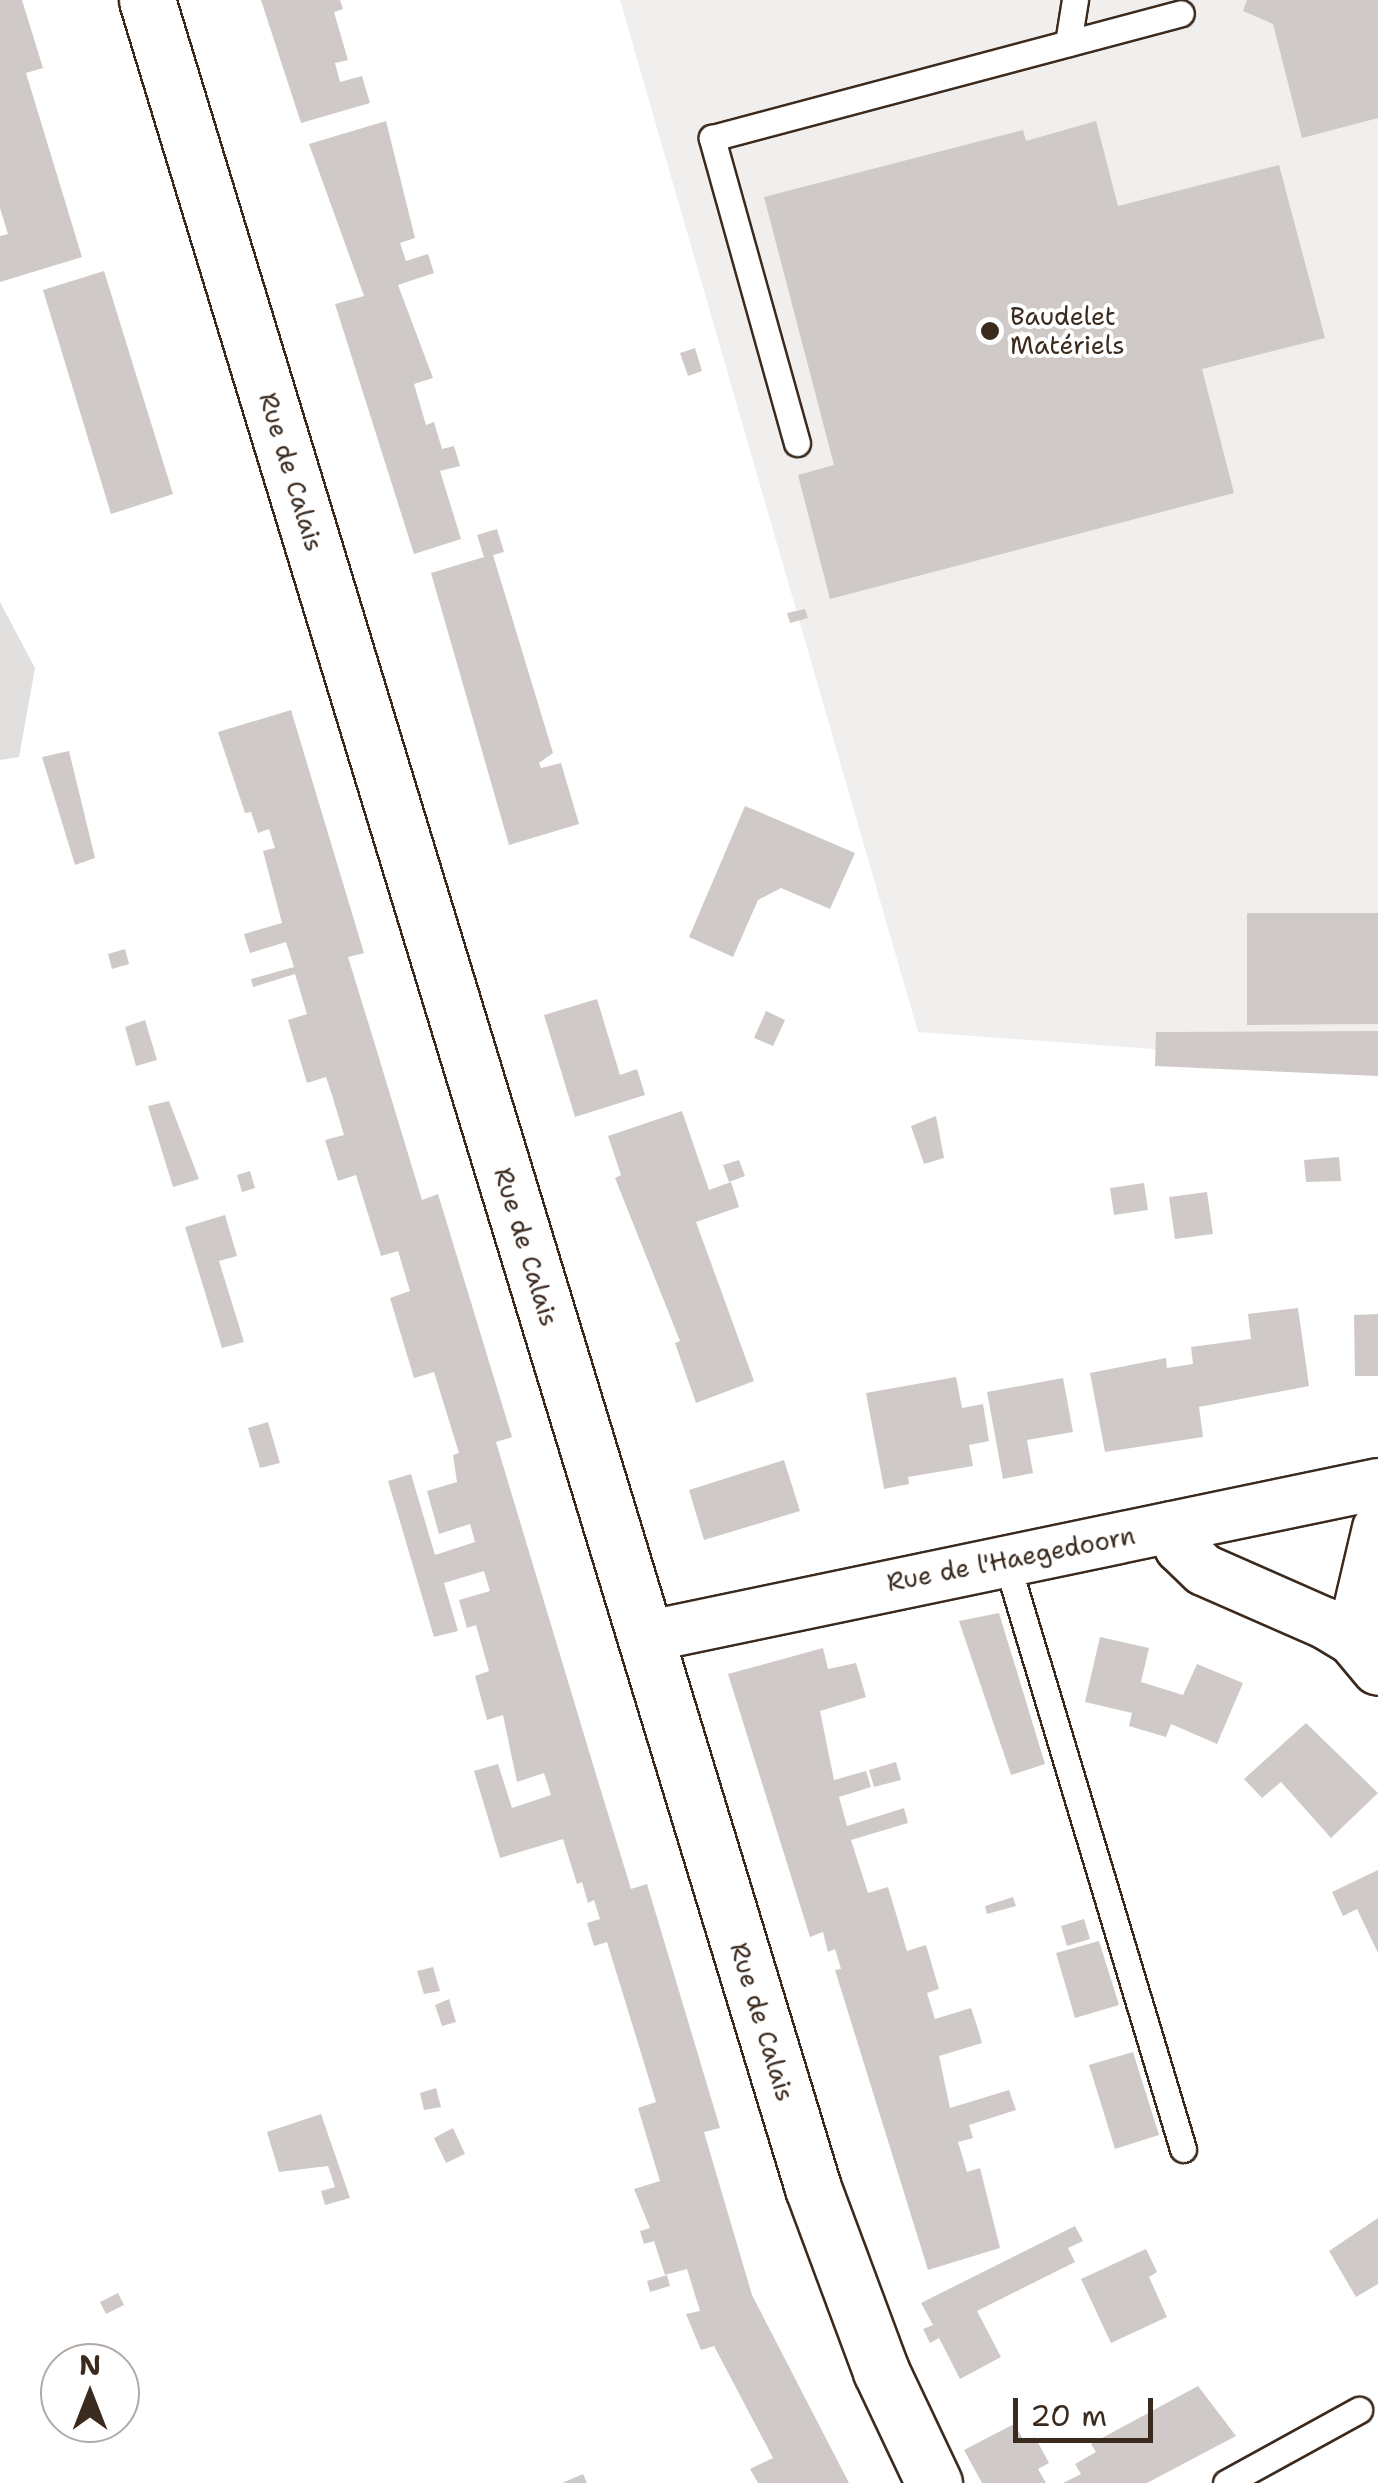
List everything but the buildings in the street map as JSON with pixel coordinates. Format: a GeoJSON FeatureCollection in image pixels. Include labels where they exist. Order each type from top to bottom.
{"type":"FeatureCollection","features":[{"type":"Feature","properties":{"kind":"street","name":"Rue de Calais"},"geometry":{"type":"LineString","coordinates":[[147,0],[829,2238],[934,2483]]}},
{"type":"Feature","properties":{"kind":"street","name":"Rue de l'Haegedoorn"},"geometry":{"type":"LineString","coordinates":[[645,1637],[1378,1484]]}},
{"type":"Feature","properties":{"kind":"street"},"geometry":{"type":"LineString","coordinates":[[1172,1526],[1180,1547],[1204,1570],[1365,1655],[1378,1528]]}},
{"type":"Feature","properties":{"kind":"lane"},"geometry":{"type":"LineString","coordinates":[[1068,43],[1075,0]]}},
{"type":"Feature","properties":{"kind":"lane"},"geometry":{"type":"LineString","coordinates":[[797,444],[712,138],[1181,13]]}},
{"type":"Feature","properties":{"kind":"lane"},"geometry":{"type":"LineString","coordinates":[[1006,1560],[1183,2149]]}},
{"type":"Feature","properties":{"kind":"lane"},"geometry":{"type":"LineString","coordinates":[[1226,2483],[1359,2410]]}},
{"type":"Feature","properties":{"kind":"shaded area"},"geometry":{"type":"Polygon","coordinates":[[[620,0],[1378,0],[1378,1065],[918,1032],[620,0]]]}},
{"type":"Feature","properties":{"kind":"shaded area"},"geometry":{"type":"Polygon","coordinates":[[[0,602],[35,668],[19,757],[0,760],[0,602]]]}},
{"type":"Feature","properties":{"kind":"place","name":"Baudelet Matériels"},"geometry":{"type":"Point","coordinates":[990,331]}}]}
